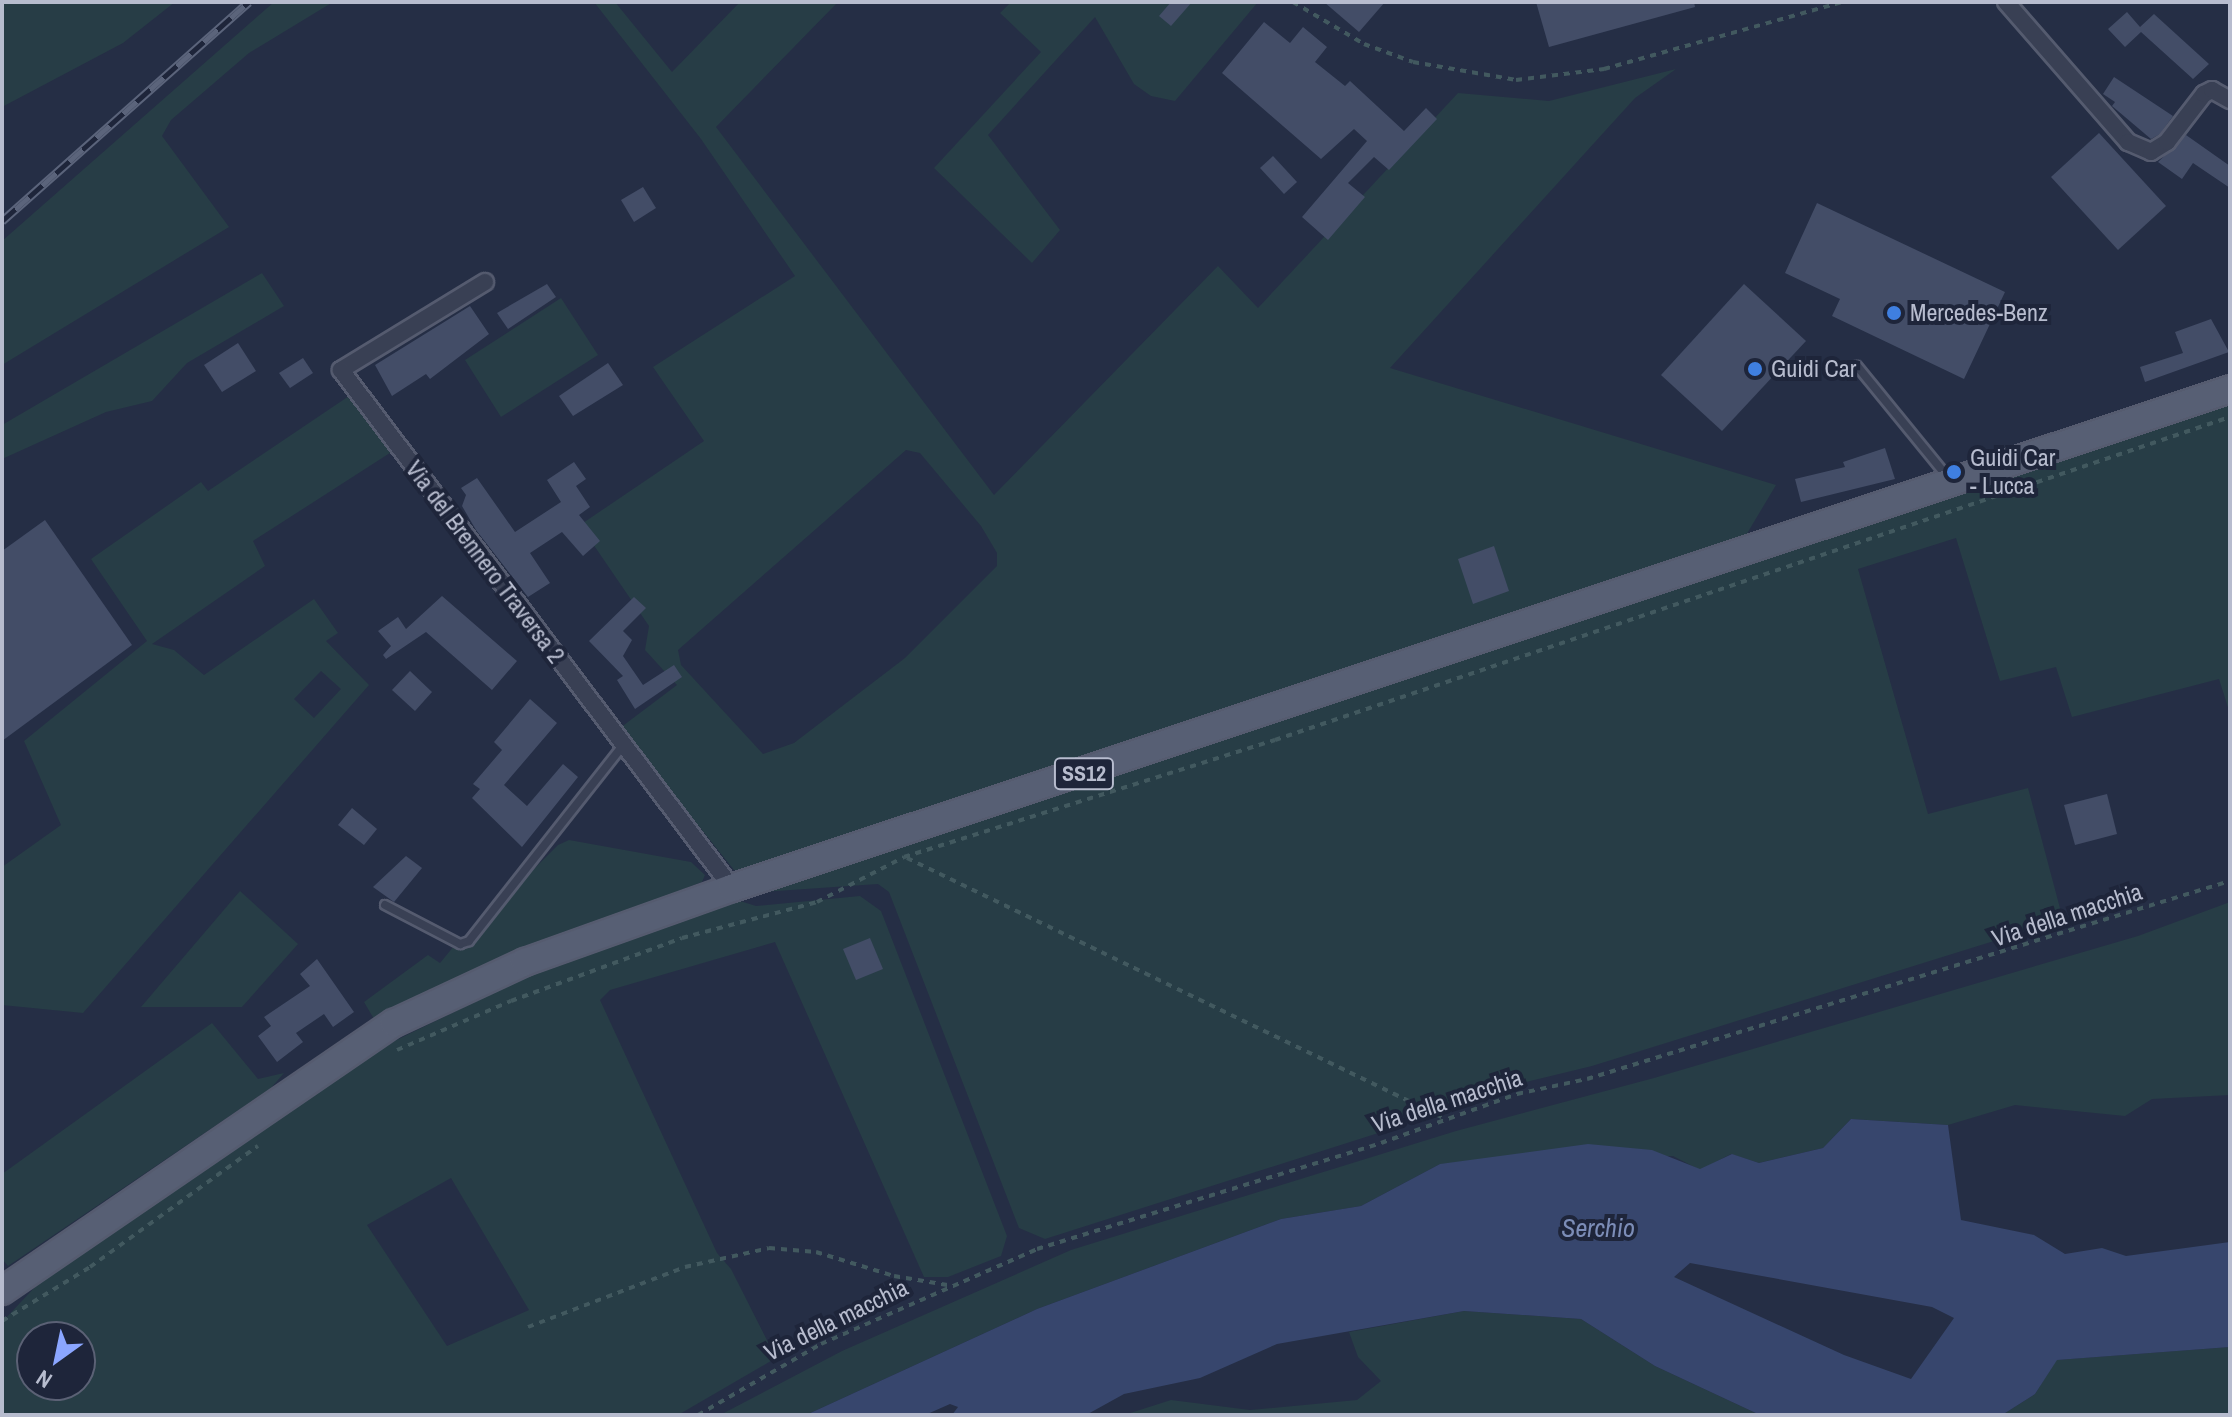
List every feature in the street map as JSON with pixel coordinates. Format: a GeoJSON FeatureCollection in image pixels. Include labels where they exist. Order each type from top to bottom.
{"type":"FeatureCollection","features":[{"type":"Feature","properties":{"kind":"main road","name":"SS12"},"geometry":{"type":"LineString","coordinates":[[2,1291],[307,1080],[424,1007],[525,962],[732,888],[2230,389]]}},
{"type":"Feature","properties":{"kind":"street"},"geometry":{"type":"LineString","coordinates":[[2006,2],[2128,142],[2151,152],[2167,142],[2204,94],[2212,90],[2230,100]]}},
{"type":"Feature","properties":{"kind":"street","name":"Via del Brennero Traversa 2"},"geometry":{"type":"LineString","coordinates":[[485,282],[341,370],[732,888]]}},
{"type":"Feature","properties":{"kind":"lane"},"geometry":{"type":"LineString","coordinates":[[1857,366],[1952,483]]}},
{"type":"Feature","properties":{"kind":"lane"},"geometry":{"type":"LineString","coordinates":[[385,905],[460,944],[469,941],[623,745]]}},
{"type":"Feature","properties":{"kind":"path"},"geometry":{"type":"LineString","coordinates":[[1293,2],[1364,44],[1413,62],[1516,80],[1604,69],[1842,2]]}},
{"type":"Feature","properties":{"kind":"path"},"geometry":{"type":"LineString","coordinates":[[395,1051],[511,1001],[682,938],[817,902],[904,857],[1305,730],[2230,417]]}},
{"type":"Feature","properties":{"kind":"path"},"geometry":{"type":"LineString","coordinates":[[904,857],[1446,1119]]}},
{"type":"Feature","properties":{"kind":"path","name":"Via della macchia"},"geometry":{"type":"LineString","coordinates":[[698,1415],[821,1344],[1037,1249],[1446,1119],[1977,962],[2230,881]]}},
{"type":"Feature","properties":{"kind":"path"},"geometry":{"type":"LineString","coordinates":[[2,1321],[90,1267],[263,1143]]}},
{"type":"Feature","properties":{"kind":"path"},"geometry":{"type":"LineString","coordinates":[[528,1327],[685,1267],[769,1248],[816,1252],[911,1280],[950,1285]]}},
{"type":"Feature","properties":{"kind":"shaded area"},"geometry":{"type":"Polygon","coordinates":[[[2,2],[175,2],[123,43],[2,107],[2,2]]]}},
{"type":"Feature","properties":{"kind":"shaded area"},"geometry":{"type":"Polygon","coordinates":[[[274,2],[333,2],[249,53],[171,120],[162,136],[229,227],[2,365],[2,241],[274,2]]]}},
{"type":"Feature","properties":{"kind":"shaded area"},"geometry":{"type":"Polygon","coordinates":[[[594,2],[615,2],[672,72],[740,2],[838,2],[716,127],[994,495],[1218,266],[1258,308],[1458,93],[1549,101],[1676,69],[1635,98],[1390,368],[1776,485],[1745,537],[743,873],[734,870],[620,728],[677,685],[645,650],[649,626],[580,525],[704,441],[653,367],[795,276],[701,139],[594,2]],[[906,450],[678,650],[681,665],[763,754],[794,743],[905,658],[997,566],[997,553],[981,526],[920,453],[906,450]]]}},
{"type":"Feature","properties":{"kind":"shaded area"},"geometry":{"type":"Polygon","coordinates":[[[1011,2],[1258,2],[1175,101],[1151,96],[1134,84],[1095,17],[988,135],[1060,230],[1032,263],[934,168],[1041,52],[1000,13],[1011,2]]]}},
{"type":"Feature","properties":{"kind":"shaded area"},"geometry":{"type":"Polygon","coordinates":[[[262,273],[284,306],[187,363],[152,401],[106,412],[2,459],[2,425],[262,273]]]}},
{"type":"Feature","properties":{"kind":"shaded area"},"geometry":{"type":"Polygon","coordinates":[[[561,298],[598,355],[501,417],[465,360],[561,298]]]}},
{"type":"Feature","properties":{"kind":"shaded area"},"geometry":{"type":"Polygon","coordinates":[[[349,396],[393,451],[253,541],[265,566],[152,644],[174,650],[204,675],[314,599],[338,633],[326,641],[369,685],[83,1013],[2,1005],[2,867],[61,825],[24,741],[147,641],[91,559],[201,482],[208,491],[349,396]],[[321,671],[294,699],[314,718],[341,689],[321,671]]]}},
{"type":"Feature","properties":{"kind":"shaded area"},"geometry":{"type":"Polygon","coordinates":[[[2230,405],[2230,714],[2219,679],[2072,717],[2056,667],[2000,681],[1956,538],[1858,569],[1928,814],[2028,788],[2061,912],[2052,923],[1592,1066],[1509,1086],[1391,1129],[1045,1239],[1019,1228],[889,892],[878,884],[762,892],[2230,405]]]}},
{"type":"Feature","properties":{"kind":"shaded area"},"geometry":{"type":"Polygon","coordinates":[[[569,840],[691,862],[705,875],[702,882],[477,968],[374,1019],[364,1002],[428,955],[440,963],[454,946],[467,945],[480,936],[511,892],[558,845],[569,840]]]}},
{"type":"Feature","properties":{"kind":"shaded area"},"geometry":{"type":"Polygon","coordinates":[[[240,891],[298,944],[242,1007],[141,1007],[240,891]]]}},
{"type":"Feature","properties":{"kind":"shaded area"},"geometry":{"type":"Polygon","coordinates":[[[860,896],[881,911],[1007,1236],[1001,1256],[948,1277],[924,1277],[775,942],[610,990],[600,1000],[717,1253],[731,1269],[776,1358],[678,1415],[2,1415],[2,1322],[53,1268],[374,1051],[538,971],[737,900],[756,906],[860,896]],[[451,1178],[367,1225],[447,1346],[529,1310],[451,1178]]]}},
{"type":"Feature","properties":{"kind":"shaded area"},"geometry":{"type":"Polygon","coordinates":[[[2230,902],[2230,1095],[2152,1099],[2125,1116],[2015,1105],[1948,1125],[1851,1119],[1823,1148],[1759,1163],[1731,1154],[1700,1170],[1673,1156],[1440,1164],[1361,1206],[1281,1219],[1037,1309],[806,1415],[720,1415],[842,1351],[1071,1250],[1456,1131],[1654,1078],[2138,936],[2230,902]]]}},
{"type":"Feature","properties":{"kind":"shaded area"},"geometry":{"type":"Polygon","coordinates":[[[212,1023],[258,1079],[284,1073],[271,1088],[8,1266],[2,1259],[2,1174],[212,1023]]]}},
{"type":"Feature","properties":{"kind":"shaded area"},"geometry":{"type":"Polygon","coordinates":[[[1464,1311],[1581,1319],[1655,1366],[1760,1415],[1124,1415],[1171,1400],[1250,1410],[1357,1400],[1381,1381],[1358,1357],[1349,1332],[1464,1311]]]}},
{"type":"Feature","properties":{"kind":"shaded area"},"geometry":{"type":"Polygon","coordinates":[[[2230,1347],[2230,1415],[2002,1415],[2035,1394],[2056,1360],[2230,1347]]]}},
{"type":"Feature","properties":{"kind":"water","name":"Serchio"},"geometry":{"type":"Polygon","coordinates":[[[1851,1119],[1948,1125],[1961,1220],[2034,1235],[2065,1254],[2102,1248],[2126,1256],[2230,1242],[2230,1347],[2057,1360],[2035,1394],[2002,1415],[1760,1415],[1655,1366],[1581,1319],[1464,1311],[1277,1344],[1200,1378],[1124,1394],[1086,1415],[952,1415],[958,1407],[950,1404],[925,1415],[806,1415],[1037,1309],[1281,1219],[1361,1206],[1440,1164],[1588,1144],[1652,1150],[1700,1169],[1732,1154],[1759,1163],[1823,1148],[1851,1119]],[[1690,1263],[1674,1277],[1844,1355],[1911,1379],[1954,1318],[1932,1307],[1690,1263]]]}},
{"type":"Feature","properties":{"kind":"building"},"geometry":{"type":"Polygon","coordinates":[[[1171,2],[1192,2],[1171,26],[1159,16],[1171,2]]]}},
{"type":"Feature","properties":{"kind":"building"},"geometry":{"type":"Polygon","coordinates":[[[1324,2],[1385,2],[1359,32],[1324,2]]]}},
{"type":"Feature","properties":{"kind":"building"},"geometry":{"type":"Polygon","coordinates":[[[1536,2],[1694,2],[1695,7],[1549,47],[1536,2]]]}},
{"type":"Feature","properties":{"kind":"building"},"geometry":{"type":"Polygon","coordinates":[[[2127,12],[2140,27],[2154,14],[2209,64],[2193,79],[2141,32],[2125,47],[2108,29],[2127,12]]]}},
{"type":"Feature","properties":{"kind":"building"},"geometry":{"type":"Polygon","coordinates":[[[1264,22],[1290,43],[1303,27],[1327,47],[1315,62],[1345,86],[1350,81],[1404,131],[1426,108],[1437,119],[1389,170],[1374,157],[1348,183],[1365,197],[1328,240],[1302,217],[1367,141],[1354,129],[1321,159],[1222,73],[1264,22]]]}},
{"type":"Feature","properties":{"kind":"building"},"geometry":{"type":"Polygon","coordinates":[[[2114,77],[2173,116],[2160,134],[2151,139],[2112,106],[2115,102],[2103,94],[2114,77]]]}},
{"type":"Feature","properties":{"kind":"building"},"geometry":{"type":"Polygon","coordinates":[[[2099,133],[2166,206],[2118,250],[2051,177],[2099,133]]]}},
{"type":"Feature","properties":{"kind":"building"},"geometry":{"type":"Polygon","coordinates":[[[2186,135],[2230,166],[2230,188],[2193,163],[2182,179],[2158,162],[2186,135]]]}},
{"type":"Feature","properties":{"kind":"building"},"geometry":{"type":"Polygon","coordinates":[[[1273,156],[1297,182],[1284,194],[1260,168],[1273,156]]]}},
{"type":"Feature","properties":{"kind":"building"},"geometry":{"type":"Polygon","coordinates":[[[643,187],[656,208],[634,222],[621,200],[643,187]]]}},
{"type":"Feature","properties":{"kind":"building"},"geometry":{"type":"Polygon","coordinates":[[[1817,203],[2005,292],[1964,379],[1832,316],[1840,299],[1785,273],[1817,203]]]}},
{"type":"Feature","properties":{"kind":"building"},"geometry":{"type":"Polygon","coordinates":[[[547,284],[556,297],[508,329],[497,313],[547,284]]]}},
{"type":"Feature","properties":{"kind":"building"},"geometry":{"type":"Polygon","coordinates":[[[1744,284],[1806,341],[1722,431],[1661,375],[1744,284]]]}},
{"type":"Feature","properties":{"kind":"building"},"geometry":{"type":"Polygon","coordinates":[[[470,306],[489,334],[430,379],[426,374],[392,396],[375,365],[470,306]]]}},
{"type":"Feature","properties":{"kind":"building"},"geometry":{"type":"Polygon","coordinates":[[[2211,319],[2229,352],[2145,382],[2140,367],[2183,353],[2175,332],[2211,319]]]}},
{"type":"Feature","properties":{"kind":"building"},"geometry":{"type":"Polygon","coordinates":[[[238,343],[256,371],[222,392],[204,365],[238,343]]]}},
{"type":"Feature","properties":{"kind":"building"},"geometry":{"type":"Polygon","coordinates":[[[303,358],[313,373],[290,388],[279,373],[303,358]]]}},
{"type":"Feature","properties":{"kind":"building"},"geometry":{"type":"Polygon","coordinates":[[[608,363],[623,385],[573,416],[559,396],[608,363]]]}},
{"type":"Feature","properties":{"kind":"building"},"geometry":{"type":"Polygon","coordinates":[[[1885,448],[1895,479],[1801,502],[1795,479],[1845,467],[1843,462],[1885,448]]]}},
{"type":"Feature","properties":{"kind":"building"},"geometry":{"type":"Polygon","coordinates":[[[574,462],[586,479],[576,486],[590,507],[579,515],[600,541],[583,556],[562,532],[530,553],[550,583],[528,597],[476,530],[462,506],[466,495],[461,488],[477,478],[515,532],[561,502],[547,480],[574,462]]]}},
{"type":"Feature","properties":{"kind":"building"},"geometry":{"type":"Polygon","coordinates":[[[45,520],[132,645],[2,741],[2,551],[45,520]]]}},
{"type":"Feature","properties":{"kind":"building"},"geometry":{"type":"Polygon","coordinates":[[[1494,546],[1509,591],[1473,604],[1458,559],[1494,546]]]}},
{"type":"Feature","properties":{"kind":"building"},"geometry":{"type":"Polygon","coordinates":[[[442,596],[517,661],[492,690],[426,632],[386,659],[383,655],[391,646],[378,631],[398,617],[406,629],[442,596]]]}},
{"type":"Feature","properties":{"kind":"building"},"geometry":{"type":"Polygon","coordinates":[[[634,597],[646,608],[623,631],[632,640],[623,656],[643,685],[674,665],[682,677],[635,709],[617,680],[623,676],[589,641],[634,597]]]}},
{"type":"Feature","properties":{"kind":"building"},"geometry":{"type":"Polygon","coordinates":[[[410,671],[432,692],[415,711],[392,690],[410,671]]]}},
{"type":"Feature","properties":{"kind":"building"},"geometry":{"type":"Polygon","coordinates":[[[530,699],[557,723],[504,785],[527,806],[563,764],[578,777],[522,847],[472,798],[480,789],[473,784],[502,750],[494,742],[530,699]]]}},
{"type":"Feature","properties":{"kind":"building"},"geometry":{"type":"Polygon","coordinates":[[[2107,794],[2117,834],[2075,845],[2064,805],[2107,794]]]}},
{"type":"Feature","properties":{"kind":"building"},"geometry":{"type":"Polygon","coordinates":[[[352,808],[377,829],[364,845],[338,825],[352,808]]]}},
{"type":"Feature","properties":{"kind":"building"},"geometry":{"type":"Polygon","coordinates":[[[406,856],[422,868],[394,902],[373,887],[406,856]]]}},
{"type":"Feature","properties":{"kind":"building"},"geometry":{"type":"Polygon","coordinates":[[[870,938],[883,969],[856,980],[843,949],[870,938]]]}},
{"type":"Feature","properties":{"kind":"building"},"geometry":{"type":"Polygon","coordinates":[[[317,959],[354,1012],[333,1027],[324,1014],[296,1033],[303,1042],[277,1062],[258,1036],[271,1026],[264,1017],[310,986],[300,974],[317,959]]]}},
{"type":"Feature","properties":{"kind":"railway"},"geometry":{"type":"LineString","coordinates":[[2,221],[249,2]]}},
{"type":"Feature","properties":{"kind":"place","name":"Mercedes-Benz"},"geometry":{"type":"Point","coordinates":[1894,313]}},
{"type":"Feature","properties":{"kind":"place","name":"Guidi Car"},"geometry":{"type":"Point","coordinates":[1755,369]}},
{"type":"Feature","properties":{"kind":"place","name":"Guidi Car - Lucca"},"geometry":{"type":"Point","coordinates":[1954,472]}}]}
